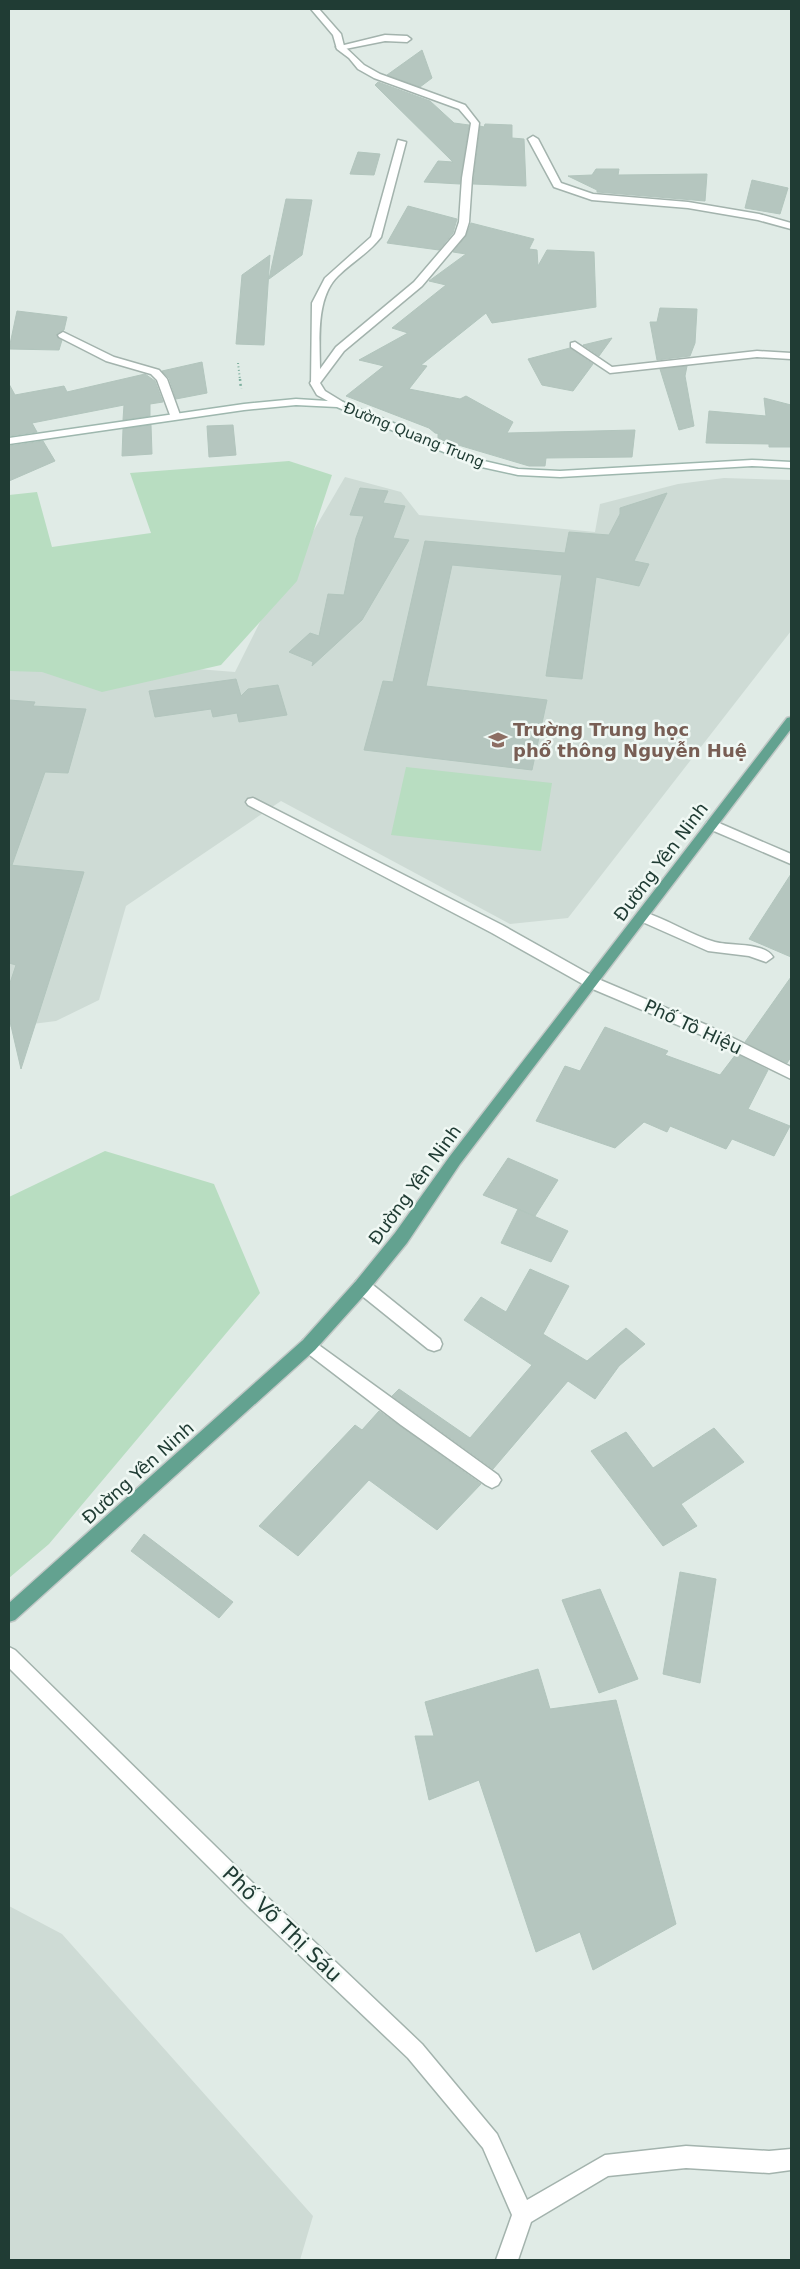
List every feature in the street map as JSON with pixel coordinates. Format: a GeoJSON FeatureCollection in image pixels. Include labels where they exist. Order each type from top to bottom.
{"type":"FeatureCollection","features":[{"type":"Feature","properties":{"kind":"main road","name":"Đường Yên Ninh"},"geometry":{"type":"LineString","coordinates":[[9,1614],[309,1345],[362,1286],[401,1238],[455,1160],[593,983],[791,722]]}},
{"type":"Feature","properties":{"kind":"street"},"geometry":{"type":"LineString","coordinates":[[315,9],[338,34],[340,47],[372,73],[462,107],[468,112],[475,123],[467,178],[464,222],[460,235],[418,284],[340,349],[315,383]]}},
{"type":"Feature","properties":{"kind":"street"},"geometry":{"type":"LineString","coordinates":[[340,47],[385,38],[407,39]]}},
{"type":"Feature","properties":{"kind":"street"},"geometry":{"type":"LineString","coordinates":[[533,139],[557,185],[592,197],[688,205],[760,217],[791,226]]}},
{"type":"Feature","properties":{"kind":"street"},"geometry":{"type":"LineString","coordinates":[[339,404],[321,393],[315,383],[317,303],[320,291],[333,274],[370,246],[376,237],[401,142]]}},
{"type":"Feature","properties":{"kind":"street"},"geometry":{"type":"LineString","coordinates":[[63,335],[110,359],[155,372],[162,380],[175,415]]}},
{"type":"Feature","properties":{"kind":"street"},"geometry":{"type":"LineString","coordinates":[[575,345],[610,370],[757,354],[791,356]]}},
{"type":"Feature","properties":{"kind":"street","name":"Đường Quang Trung"},"geometry":{"type":"LineString","coordinates":[[9,442],[175,415],[296,402],[339,404],[481,464],[518,472],[570,474],[752,462],[791,465]]}},
{"type":"Feature","properties":{"kind":"street","name":"Phố Tô Hiệu"},"geometry":{"type":"LineString","coordinates":[[253,802],[497,929],[593,983],[704,1030],[791,1073]]}},
{"type":"Feature","properties":{"kind":"street"},"geometry":{"type":"LineString","coordinates":[[712,825],[791,860]]}},
{"type":"Feature","properties":{"kind":"street"},"geometry":{"type":"LineString","coordinates":[[642,917],[713,947],[751,951],[766,957]]}},
{"type":"Feature","properties":{"kind":"street"},"geometry":{"type":"LineString","coordinates":[[362,1286],[434,1344]]}},
{"type":"Feature","properties":{"kind":"street"},"geometry":{"type":"LineString","coordinates":[[309,1345],[407,1420],[492,1480]]}},
{"type":"Feature","properties":{"kind":"street","name":"Phố Võ Thị Sáu"},"geometry":{"type":"LineString","coordinates":[[9,1656],[255,1899],[415,2051],[490,2141],[523,2215]]}},
{"type":"Feature","properties":{"kind":"street"},"geometry":{"type":"LineString","coordinates":[[507,2260],[523,2215],[605,2166],[686,2157],[769,2162],[791,2160]]}},
{"type":"Feature","properties":{"kind":"path"},"geometry":{"type":"LineString","coordinates":[[238,363],[244,407]]}},
{"type":"Feature","properties":{"kind":"shaded area","name":"Trường Trung học phổ thông Nguyễn Huệ"},"geometry":{"type":"Polygon","coordinates":[[[345,477],[401,492],[419,515],[595,532],[600,504],[678,484],[724,478],[791,480],[791,631],[568,918],[510,924],[281,801],[126,906],[99,1000],[56,1021],[9,1027],[9,654],[235,672],[260,622],[345,477]]]}},
{"type":"Feature","properties":{"kind":"shaded area"},"geometry":{"type":"Polygon","coordinates":[[[9,1906],[62,1934],[313,2216],[300,2260],[9,2260],[9,1906]]]}},
{"type":"Feature","properties":{"kind":"green space"},"geometry":{"type":"Polygon","coordinates":[[[289,461],[332,475],[297,581],[221,665],[102,692],[42,672],[9,671],[9,495],[37,492],[52,547],[151,533],[130,473],[289,461]]]}},
{"type":"Feature","properties":{"kind":"green space"},"geometry":{"type":"Polygon","coordinates":[[[406,767],[552,783],[541,851],[391,835],[406,767]]]}},
{"type":"Feature","properties":{"kind":"green space"},"geometry":{"type":"Polygon","coordinates":[[[105,1151],[214,1184],[260,1293],[49,1544],[9,1578],[9,1197],[105,1151]]]}},
{"type":"Feature","properties":{"kind":"building"},"geometry":{"type":"Polygon","coordinates":[[[422,50],[432,78],[420,87],[387,75],[422,50]]]}},
{"type":"Feature","properties":{"kind":"building"},"geometry":{"type":"Polygon","coordinates":[[[378,82],[430,101],[454,123],[469,125],[460,184],[424,182],[438,161],[453,162],[375,85],[378,82]]]}},
{"type":"Feature","properties":{"kind":"building"},"geometry":{"type":"Polygon","coordinates":[[[485,124],[512,125],[512,138],[524,139],[526,186],[473,184],[480,126],[484,127],[485,124]]]}},
{"type":"Feature","properties":{"kind":"building"},"geometry":{"type":"Polygon","coordinates":[[[358,152],[380,154],[374,175],[350,174],[358,152]]]}},
{"type":"Feature","properties":{"kind":"building"},"geometry":{"type":"Polygon","coordinates":[[[596,169],[619,169],[618,175],[707,174],[705,201],[597,192],[597,190],[568,176],[592,175],[596,169]]]}},
{"type":"Feature","properties":{"kind":"building"},"geometry":{"type":"Polygon","coordinates":[[[752,180],[788,188],[780,214],[745,208],[752,180]]]}},
{"type":"Feature","properties":{"kind":"building"},"geometry":{"type":"Polygon","coordinates":[[[286,199],[312,200],[302,255],[269,279],[286,199]]]}},
{"type":"Feature","properties":{"kind":"building"},"geometry":{"type":"Polygon","coordinates":[[[408,206],[457,219],[453,233],[439,250],[387,243],[408,206]]]}},
{"type":"Feature","properties":{"kind":"building"},"geometry":{"type":"Polygon","coordinates":[[[471,223],[534,239],[529,249],[537,250],[538,266],[547,250],[594,252],[596,307],[492,323],[486,313],[421,365],[427,366],[409,389],[460,399],[466,396],[513,422],[507,433],[635,430],[632,457],[546,458],[545,466],[529,466],[438,439],[438,434],[441,434],[435,433],[429,428],[346,396],[384,366],[359,360],[408,333],[392,328],[446,285],[429,281],[466,254],[453,252],[466,236],[471,223]]]}},
{"type":"Feature","properties":{"kind":"building"},"geometry":{"type":"Polygon","coordinates":[[[270,255],[264,345],[236,344],[242,275],[270,255]]]}},
{"type":"Feature","properties":{"kind":"building"},"geometry":{"type":"Polygon","coordinates":[[[660,308],[697,309],[695,343],[690,356],[657,360],[650,322],[657,322],[660,308]]]}},
{"type":"Feature","properties":{"kind":"building"},"geometry":{"type":"Polygon","coordinates":[[[17,311],[67,317],[64,330],[56,334],[62,340],[59,350],[9,349],[17,311]]]}},
{"type":"Feature","properties":{"kind":"building"},"geometry":{"type":"Polygon","coordinates":[[[612,338],[599,356],[583,345],[612,338]]]}},
{"type":"Feature","properties":{"kind":"building"},"geometry":{"type":"Polygon","coordinates":[[[570,348],[593,364],[573,391],[542,385],[528,359],[570,348]]]}},
{"type":"Feature","properties":{"kind":"building"},"geometry":{"type":"Polygon","coordinates":[[[202,362],[207,393],[176,399],[169,378],[162,371],[202,362]]]}},
{"type":"Feature","properties":{"kind":"building"},"geometry":{"type":"Polygon","coordinates":[[[687,366],[685,376],[694,426],[679,430],[660,369],[687,366]]]}},
{"type":"Feature","properties":{"kind":"building"},"geometry":{"type":"Polygon","coordinates":[[[145,374],[155,381],[163,402],[150,404],[150,416],[123,420],[124,405],[32,423],[37,432],[9,436],[9,384],[15,395],[64,386],[67,392],[145,374]]]}},
{"type":"Feature","properties":{"kind":"building"},"geometry":{"type":"Polygon","coordinates":[[[764,398],[791,405],[791,447],[769,447],[769,444],[706,443],[709,411],[766,416],[764,398]]]}},
{"type":"Feature","properties":{"kind":"building"},"geometry":{"type":"Polygon","coordinates":[[[151,425],[152,454],[122,456],[123,429],[151,425]]]}},
{"type":"Feature","properties":{"kind":"building"},"geometry":{"type":"Polygon","coordinates":[[[233,425],[236,455],[209,457],[207,426],[233,425]]]}},
{"type":"Feature","properties":{"kind":"building"},"geometry":{"type":"Polygon","coordinates":[[[43,441],[55,461],[9,481],[9,446],[43,441]]]}},
{"type":"Feature","properties":{"kind":"building"},"geometry":{"type":"Polygon","coordinates":[[[360,488],[388,491],[383,503],[405,506],[393,538],[409,540],[362,620],[312,666],[313,662],[289,652],[310,633],[319,636],[328,594],[344,595],[356,538],[364,516],[350,515],[360,488]]]}},
{"type":"Feature","properties":{"kind":"building"},"geometry":{"type":"Polygon","coordinates":[[[667,493],[634,561],[649,564],[639,586],[596,577],[582,679],[546,676],[562,575],[452,565],[426,686],[547,700],[532,770],[364,750],[383,681],[393,682],[425,541],[565,553],[569,532],[609,535],[620,514],[620,508],[667,493]]]}},
{"type":"Feature","properties":{"kind":"building"},"geometry":{"type":"Polygon","coordinates":[[[236,679],[241,696],[248,689],[278,685],[287,715],[239,722],[237,713],[213,717],[211,709],[155,717],[149,691],[236,679]]]}},
{"type":"Feature","properties":{"kind":"building"},"geometry":{"type":"Polygon","coordinates":[[[9,700],[35,702],[33,706],[86,709],[68,773],[45,772],[12,865],[9,865],[9,700]]]}},
{"type":"Feature","properties":{"kind":"building"},"geometry":{"type":"Polygon","coordinates":[[[9,865],[84,872],[21,1069],[9,1017],[9,986],[16,965],[9,963],[9,865]]]}},
{"type":"Feature","properties":{"kind":"building"},"geometry":{"type":"Polygon","coordinates":[[[791,874],[791,957],[749,939],[791,874]]]}},
{"type":"Feature","properties":{"kind":"building"},"geometry":{"type":"Polygon","coordinates":[[[791,977],[791,1057],[787,1063],[745,1042],[791,977]]]}},
{"type":"Feature","properties":{"kind":"building"},"geometry":{"type":"Polygon","coordinates":[[[605,1027],[668,1051],[665,1055],[720,1075],[736,1054],[768,1070],[748,1109],[790,1126],[774,1156],[732,1139],[726,1149],[670,1126],[667,1132],[644,1122],[615,1148],[536,1121],[565,1066],[580,1071],[605,1027]]]}},
{"type":"Feature","properties":{"kind":"building"},"geometry":{"type":"Polygon","coordinates":[[[508,1158],[558,1180],[535,1216],[483,1195],[508,1158]]]}},
{"type":"Feature","properties":{"kind":"building"},"geometry":{"type":"Polygon","coordinates":[[[518,1209],[568,1231],[551,1262],[501,1243],[518,1209]]]}},
{"type":"Feature","properties":{"kind":"building"},"geometry":{"type":"Polygon","coordinates":[[[530,1269],[569,1286],[543,1334],[587,1361],[626,1328],[645,1344],[619,1366],[595,1399],[568,1381],[493,1469],[392,1396],[399,1389],[470,1438],[532,1365],[464,1320],[481,1297],[506,1312],[530,1269]]]}},
{"type":"Feature","properties":{"kind":"building"},"geometry":{"type":"Polygon","coordinates":[[[379,1411],[481,1484],[437,1530],[369,1480],[298,1556],[259,1526],[355,1425],[362,1430],[379,1411]]]}},
{"type":"Feature","properties":{"kind":"building"},"geometry":{"type":"Polygon","coordinates":[[[714,1428],[744,1462],[681,1504],[697,1526],[663,1546],[591,1451],[626,1432],[653,1468],[714,1428]]]}},
{"type":"Feature","properties":{"kind":"building"},"geometry":{"type":"Polygon","coordinates":[[[144,1534],[233,1602],[219,1618],[131,1551],[144,1534]]]}},
{"type":"Feature","properties":{"kind":"building"},"geometry":{"type":"Polygon","coordinates":[[[680,1572],[716,1579],[700,1683],[663,1674],[680,1572]]]}},
{"type":"Feature","properties":{"kind":"building"},"geometry":{"type":"Polygon","coordinates":[[[600,1589],[638,1679],[599,1693],[562,1600],[600,1589]]]}},
{"type":"Feature","properties":{"kind":"building"},"geometry":{"type":"Polygon","coordinates":[[[538,1669],[550,1709],[616,1700],[676,1924],[593,1970],[580,1932],[536,1952],[479,1780],[429,1800],[415,1736],[434,1736],[425,1702],[538,1669]]]}},
{"type":"Feature","properties":{"kind":"place","name":"Trường Trung học phổ thông Nguyễn Huệ"},"geometry":{"type":"Point","coordinates":[498,740]}}]}
